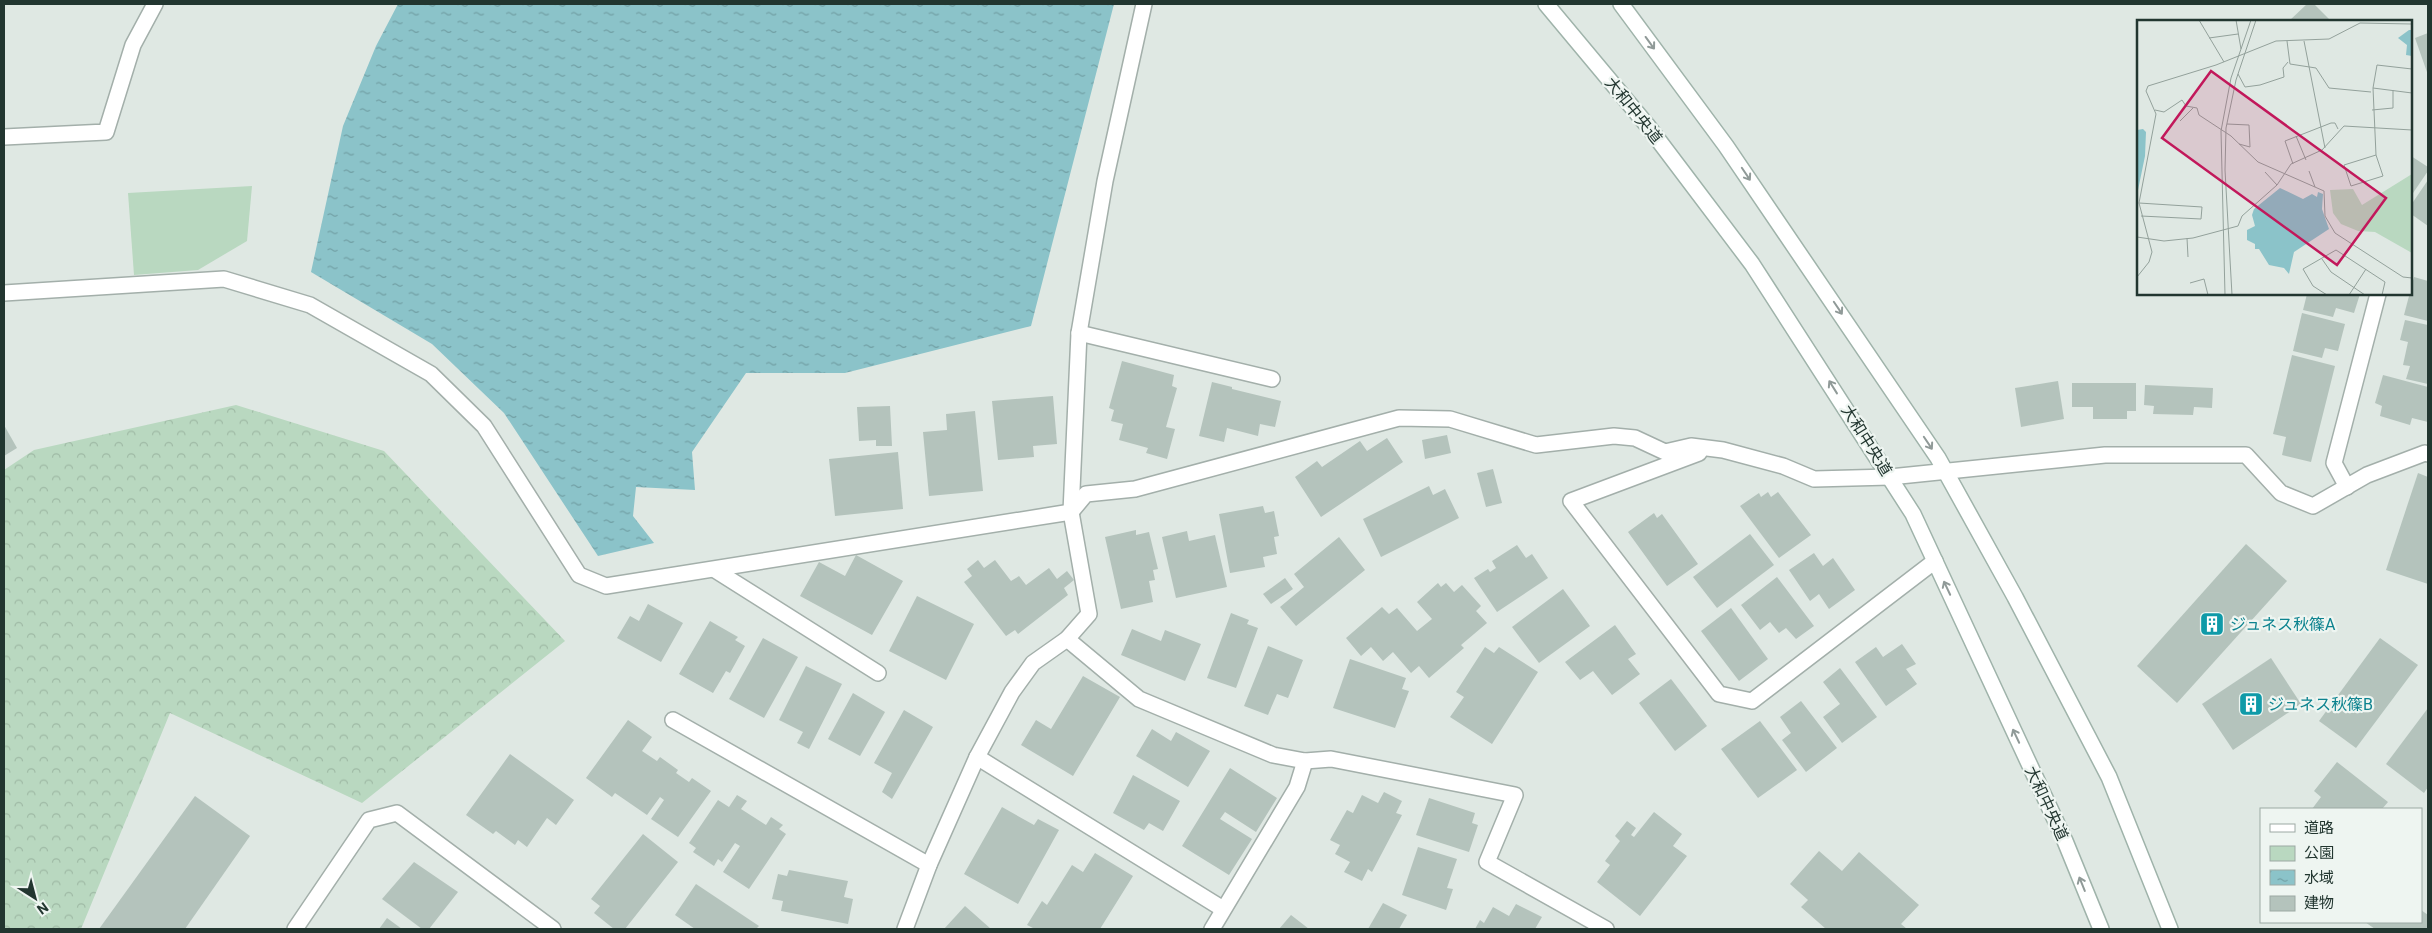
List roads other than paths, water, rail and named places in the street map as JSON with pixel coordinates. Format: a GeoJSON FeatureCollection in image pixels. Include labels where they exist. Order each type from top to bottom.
{"type":"FeatureCollection","features":[{"type":"Feature","properties":{"kind":"street"},"geometry":{"type":"LineString","coordinates":[[4,137],[106,132],[132,45],[156,4]]}},
{"type":"Feature","properties":{"kind":"street"},"geometry":{"type":"LineString","coordinates":[[906,929],[929,866],[977,758],[1012,692],[1033,663],[1068,639],[1089,614],[1071,512],[1079,333],[1105,181],[1144,4]]}},
{"type":"Feature","properties":{"kind":"street","name":"大和中央道"},"geometry":{"type":"LineString","coordinates":[[1546,4],[1647,125],[1752,264],[1913,514],[2065,841],[2101,929]]}},
{"type":"Feature","properties":{"kind":"street"},"geometry":{"type":"LineString","coordinates":[[1622,4],[1726,146],[1841,312],[1946,471],[2015,597],[2109,777],[2170,929]]}},
{"type":"Feature","properties":{"kind":"street"},"geometry":{"type":"LineString","coordinates":[[4,293],[224,279],[310,305],[431,374],[484,426],[579,575],[606,586],[1071,512],[1086,494],[1135,489],[1398,418],[1450,419],[1536,445],[1614,436],[1635,438],[1665,452],[1691,446],[1710,448],[1782,466],[1814,479],[1890,478],[2105,455],[2246,455],[2281,493],[2313,506],[2367,475],[2426,453],[2428,454]]}},
{"type":"Feature","properties":{"kind":"street"},"geometry":{"type":"LineString","coordinates":[[2347,487],[2334,463],[2378,295]]}},
{"type":"Feature","properties":{"kind":"street"},"geometry":{"type":"LineString","coordinates":[[1079,333],[1272,379]]}},
{"type":"Feature","properties":{"kind":"street"},"geometry":{"type":"LineString","coordinates":[[1710,448],[1571,501],[1719,694],[1752,701],[1935,561]]}},
{"type":"Feature","properties":{"kind":"street"},"geometry":{"type":"LineString","coordinates":[[715,570],[878,673]]}},
{"type":"Feature","properties":{"kind":"street"},"geometry":{"type":"LineString","coordinates":[[1068,639],[1139,699],[1273,755],[1305,761],[1331,759],[1515,795],[1486,862],[1606,929]]}},
{"type":"Feature","properties":{"kind":"street"},"geometry":{"type":"LineString","coordinates":[[673,720],[929,866]]}},
{"type":"Feature","properties":{"kind":"street"},"geometry":{"type":"LineString","coordinates":[[977,758],[1223,909]]}},
{"type":"Feature","properties":{"kind":"street"},"geometry":{"type":"LineString","coordinates":[[1212,929],[1297,787],[1305,761]]}},
{"type":"Feature","properties":{"kind":"street"},"geometry":{"type":"LineString","coordinates":[[295,929],[368,820],[396,813],[553,929]]}},
{"type":"Feature","properties":{"kind":"water"},"geometry":{"type":"Polygon","coordinates":[[[398,4],[1114,4],[1031,326],[845,373],[746,373],[692,452],[695,490],[636,487],[633,516],[654,543],[598,556],[504,413],[432,344],[311,272],[343,126],[376,46],[398,4]]]}},
{"type":"Feature","properties":{"kind":"place","name":"ジュネス秋篠A"},"geometry":{"type":"Point","coordinates":[2212,624]}},
{"type":"Feature","properties":{"kind":"place","name":"ジュネス秋篠B"},"geometry":{"type":"Point","coordinates":[2251,704]}}]}
